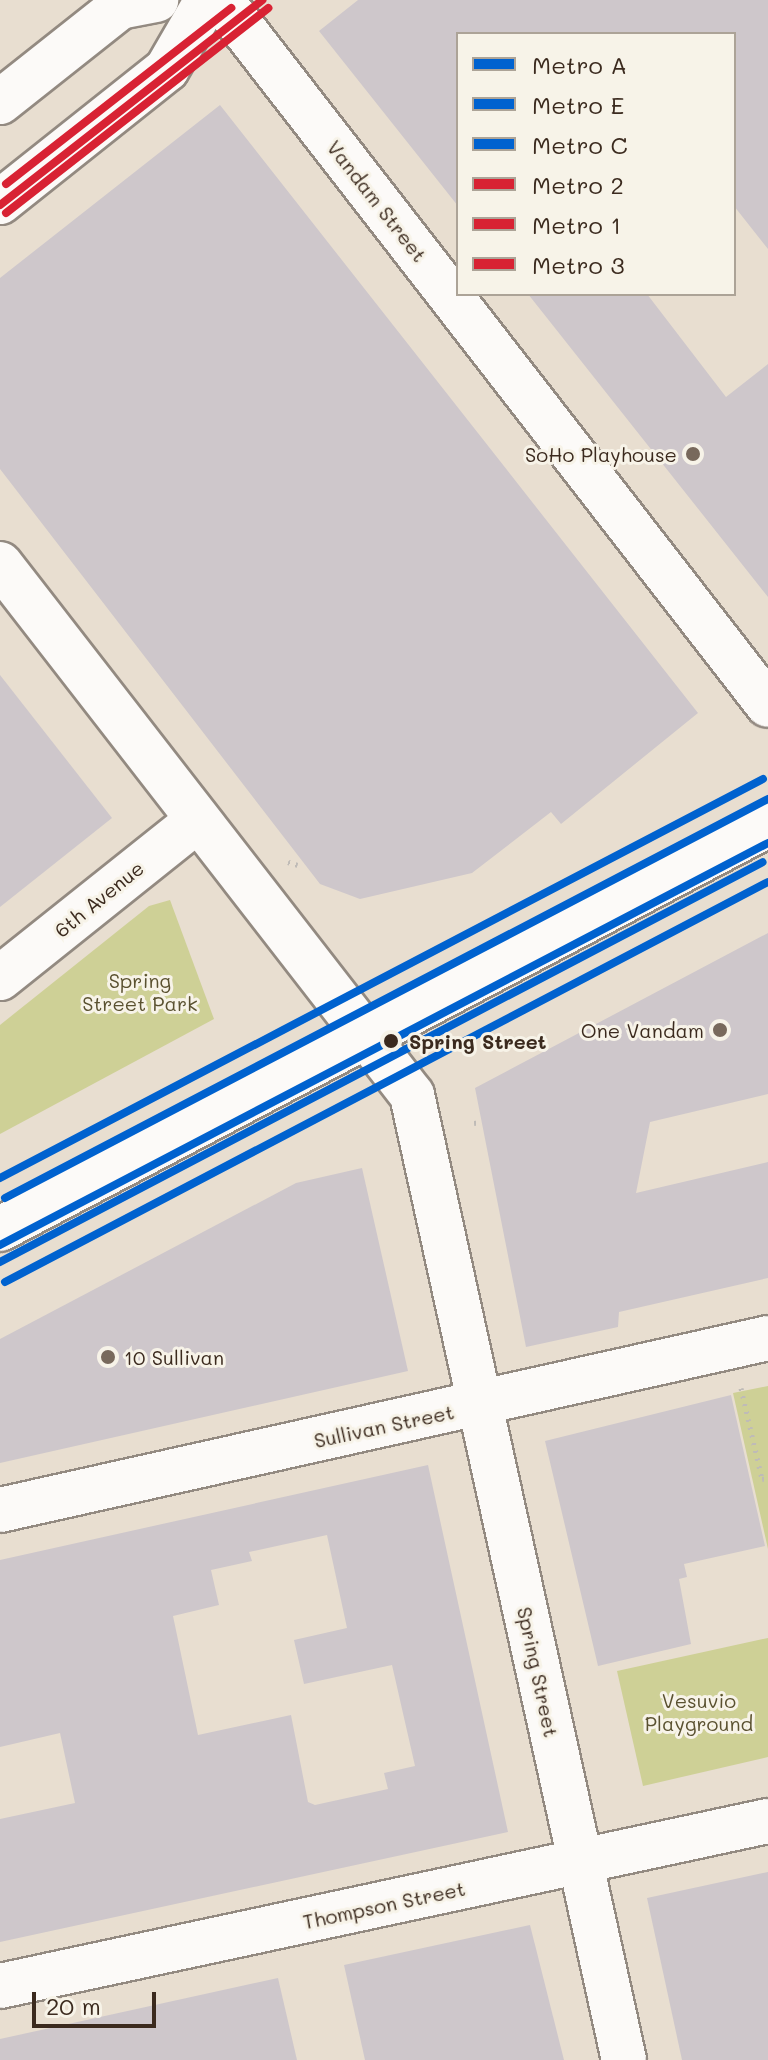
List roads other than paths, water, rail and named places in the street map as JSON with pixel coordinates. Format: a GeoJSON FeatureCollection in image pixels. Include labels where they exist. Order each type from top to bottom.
{"type":"FeatureCollection","features":[{"type":"Feature","properties":{"kind":"street"},"geometry":{"type":"LineString","coordinates":[[0,102],[120,7],[156,0]]}},
{"type":"Feature","properties":{"kind":"street"},"geometry":{"type":"LineString","coordinates":[[0,202],[167,69],[207,0]]}},
{"type":"Feature","properties":{"kind":"street","name":"Vandam Street"},"geometry":{"type":"LineString","coordinates":[[221,0],[768,705]]}},
{"type":"Feature","properties":{"kind":"street","name":"Spring Street"},"geometry":{"type":"LineString","coordinates":[[0,564],[412,1095],[624,2060]]}},
{"type":"Feature","properties":{"kind":"street","name":"6th Avenue"},"geometry":{"type":"LineString","coordinates":[[0,978],[198,820]]}},
{"type":"Feature","properties":{"kind":"street"},"geometry":{"type":"LineString","coordinates":[[0,1229],[768,825]]}},
{"type":"Feature","properties":{"kind":"street","name":"Sullivan Street"},"geometry":{"type":"LineString","coordinates":[[0,1510],[768,1338]]}},
{"type":"Feature","properties":{"kind":"street","name":"Thompson Street"},"geometry":{"type":"LineString","coordinates":[[0,1986],[768,1821]]}},
{"type":"Feature","properties":{"kind":"metro line","name":"2"},"geometry":{"type":"LineString","coordinates":[[0,205],[262,0]]}},
{"type":"Feature","properties":{"kind":"metro line","name":"3"},"geometry":{"type":"LineString","coordinates":[[6,184],[231,8]]}},
{"type":"Feature","properties":{"kind":"metro line","name":"1"},"geometry":{"type":"LineString","coordinates":[[6,213],[268,8]]}},
{"type":"Feature","properties":{"kind":"metro line","name":"C"},"geometry":{"type":"LineString","coordinates":[[0,1178],[763,779]]}},
{"type":"Feature","properties":{"kind":"metro line","name":"E"},"geometry":{"type":"LineString","coordinates":[[5,1198],[768,799]]}},
{"type":"Feature","properties":{"kind":"metro line","name":"A"},"geometry":{"type":"LineString","coordinates":[[0,1245],[768,843]]}},
{"type":"Feature","properties":{"kind":"metro line","name":"C"},"geometry":{"type":"LineString","coordinates":[[0,1262],[763,862]]}},
{"type":"Feature","properties":{"kind":"metro line","name":"E"},"geometry":{"type":"LineString","coordinates":[[5,1282],[768,882]]}},
{"type":"Feature","properties":{"kind":"place","name":"SoHo Playhouse"},"geometry":{"type":"Point","coordinates":[693,454]}},
{"type":"Feature","properties":{"kind":"place","name":"One Vandam"},"geometry":{"type":"Point","coordinates":[720,1030]}},
{"type":"Feature","properties":{"kind":"place","name":"Spring Street"},"geometry":{"type":"Point","coordinates":[391,1041]}},
{"type":"Feature","properties":{"kind":"place","name":"10 Sullivan"},"geometry":{"type":"Point","coordinates":[108,1357]}},
{"type":"Feature","properties":{"kind":"park label","name":"Spring Street Park"},"geometry":{"type":"Point","coordinates":[140,992]}},
{"type":"Feature","properties":{"kind":"park label","name":"Vesuvio Playground"},"geometry":{"type":"Point","coordinates":[699,1712]}}]}
